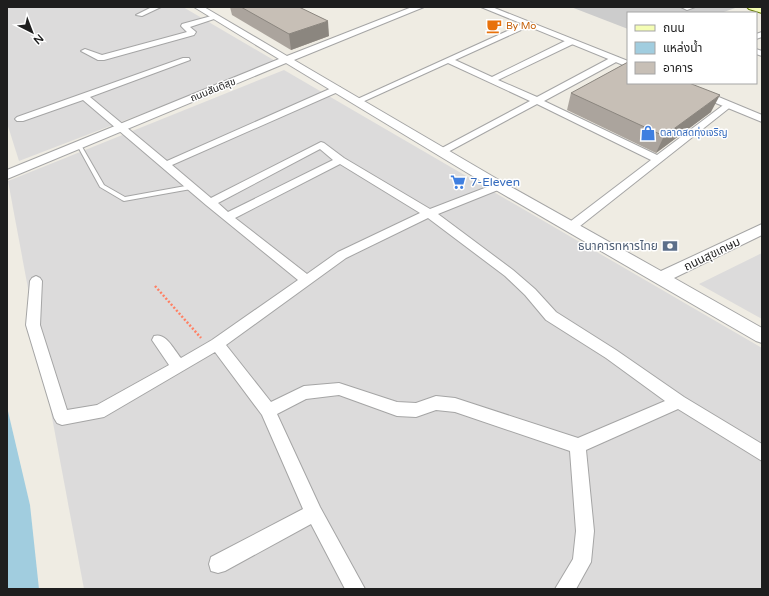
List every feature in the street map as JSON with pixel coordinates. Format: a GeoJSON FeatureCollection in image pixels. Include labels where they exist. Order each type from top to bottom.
{"type":"FeatureCollection","features":[{"type":"Feature","properties":{"kind":"main road"},"geometry":{"type":"LineString","coordinates":[[752,7],[762,10]]}},
{"type":"Feature","properties":{"kind":"street"},"geometry":{"type":"LineString","coordinates":[[140,15],[158,7]]}},
{"type":"Feature","properties":{"kind":"street"},"geometry":{"type":"LineString","coordinates":[[198,7],[443,151],[499,186],[762,336]]}},
{"type":"Feature","properties":{"kind":"street","name":"ถนนสันติสุข"},"geometry":{"type":"LineString","coordinates":[[7,175],[288,59],[420,7]]}},
{"type":"Feature","properties":{"kind":"street"},"geometry":{"type":"LineString","coordinates":[[485,7],[627,64]]}},
{"type":"Feature","properties":{"kind":"street"},"geometry":{"type":"LineString","coordinates":[[84,51],[101,58],[191,33],[192,32],[185,26],[215,17]]}},
{"type":"Feature","properties":{"kind":"street"},"geometry":{"type":"LineString","coordinates":[[357,101],[527,24]]}},
{"type":"Feature","properties":{"kind":"street"},"geometry":{"type":"LineString","coordinates":[[491,80],[570,42]]}},
{"type":"Feature","properties":{"kind":"street"},"geometry":{"type":"LineString","coordinates":[[443,151],[615,59]]}},
{"type":"Feature","properties":{"kind":"street"},"geometry":{"type":"LineString","coordinates":[[20,119],[186,60]]}},
{"type":"Feature","properties":{"kind":"street"},"geometry":{"type":"LineString","coordinates":[[449,60],[538,101],[657,159]]}},
{"type":"Feature","properties":{"kind":"street"},"geometry":{"type":"LineString","coordinates":[[679,84],[762,118]]}},
{"type":"Feature","properties":{"kind":"street"},"geometry":{"type":"LineString","coordinates":[[165,165],[337,89]]}},
{"type":"Feature","properties":{"kind":"street"},"geometry":{"type":"LineString","coordinates":[[85,97],[210,203],[306,280]]}},
{"type":"Feature","properties":{"kind":"street"},"geometry":{"type":"LineString","coordinates":[[570,227],[729,105]]}},
{"type":"Feature","properties":{"kind":"street"},"geometry":{"type":"LineString","coordinates":[[210,203],[321,146],[340,160],[428,213],[509,273],[530,292],[551,316],[612,354],[679,402],[745,441],[762,453]]}},
{"type":"Feature","properties":{"kind":"street"},"geometry":{"type":"LineString","coordinates":[[227,217],[340,160]]}},
{"type":"Feature","properties":{"kind":"street"},"geometry":{"type":"LineString","coordinates":[[36,282],[33,325],[62,418],[99,412],[214,346],[342,255],[428,213],[499,186]]}},
{"type":"Feature","properties":{"kind":"street","name":"ถนนสุขเกษม"},"geometry":{"type":"LineString","coordinates":[[661,278],[762,229]]}},
{"type":"Feature","properties":{"kind":"street"},"geometry":{"type":"LineString","coordinates":[[159,340],[179,367]]}},
{"type":"Feature","properties":{"kind":"street"},"geometry":{"type":"LineString","coordinates":[[214,346],[249,384],[268,411],[314,513],[355,589]]}},
{"type":"Feature","properties":{"kind":"street"},"geometry":{"type":"LineString","coordinates":[[268,411],[304,393],[339,389],[397,409],[416,410],[436,403],[455,405],[578,446],[679,402]]}},
{"type":"Feature","properties":{"kind":"street"},"geometry":{"type":"LineString","coordinates":[[565,589],[582,562],[585,531],[578,446]]}},
{"type":"Feature","properties":{"kind":"street"},"geometry":{"type":"LineString","coordinates":[[218,564],[314,513]]}},
{"type":"Feature","properties":{"kind":"lane"},"geometry":{"type":"LineString","coordinates":[[683,7],[687,9],[693,7]]}},
{"type":"Feature","properties":{"kind":"lane"},"geometry":{"type":"LineString","coordinates":[[79,145],[102,186],[124,199],[191,187]]}},
{"type":"Feature","properties":{"kind":"path"},"geometry":{"type":"LineString","coordinates":[[155,286],[214,346]]}},
{"type":"Feature","properties":{"kind":"shaded area"},"geometry":{"type":"Polygon","coordinates":[[[7,7],[183,7],[277,62],[19,161],[7,123],[7,7]]]}},
{"type":"Feature","properties":{"kind":"shaded area"},"geometry":{"type":"Polygon","coordinates":[[[571,7],[738,7],[724,12],[627,12],[627,29],[571,7]]]}},
{"type":"Feature","properties":{"kind":"shaded area"},"geometry":{"type":"Polygon","coordinates":[[[284,70],[762,348],[762,589],[84,589],[8,181],[284,70]]]}},
{"type":"Feature","properties":{"kind":"shaded area"},"geometry":{"type":"Polygon","coordinates":[[[762,253],[762,319],[699,284],[762,253]]]}},
{"type":"Feature","properties":{"kind":"water"},"geometry":{"type":"Polygon","coordinates":[[[7,407],[30,505],[39,589],[7,589],[7,407]]]}},
{"type":"Feature","properties":{"kind":"building"},"geometry":{"type":"Polygon","coordinates":[[[241,7],[299,7],[328,21],[289,34],[241,7]]]}},
{"type":"Feature","properties":{"kind":"building"},"geometry":{"type":"Polygon","coordinates":[[[627,63],[627,84],[692,84],[720,95],[664,136],[571,93],[627,63]]]}},
{"type":"Feature","properties":{"kind":"place","name":"By Mo"},"geometry":{"type":"Point","coordinates":[494,26]}},
{"type":"Feature","properties":{"kind":"place","name":"ตลาดสดทุ่งเจริญ"},"geometry":{"type":"Point","coordinates":[648,133]}},
{"type":"Feature","properties":{"kind":"place","name":"7-Eleven"},"geometry":{"type":"Point","coordinates":[458,182]}},
{"type":"Feature","properties":{"kind":"place","name":"ธนาคารทหารไทย"},"geometry":{"type":"Point","coordinates":[670,246]}}]}
